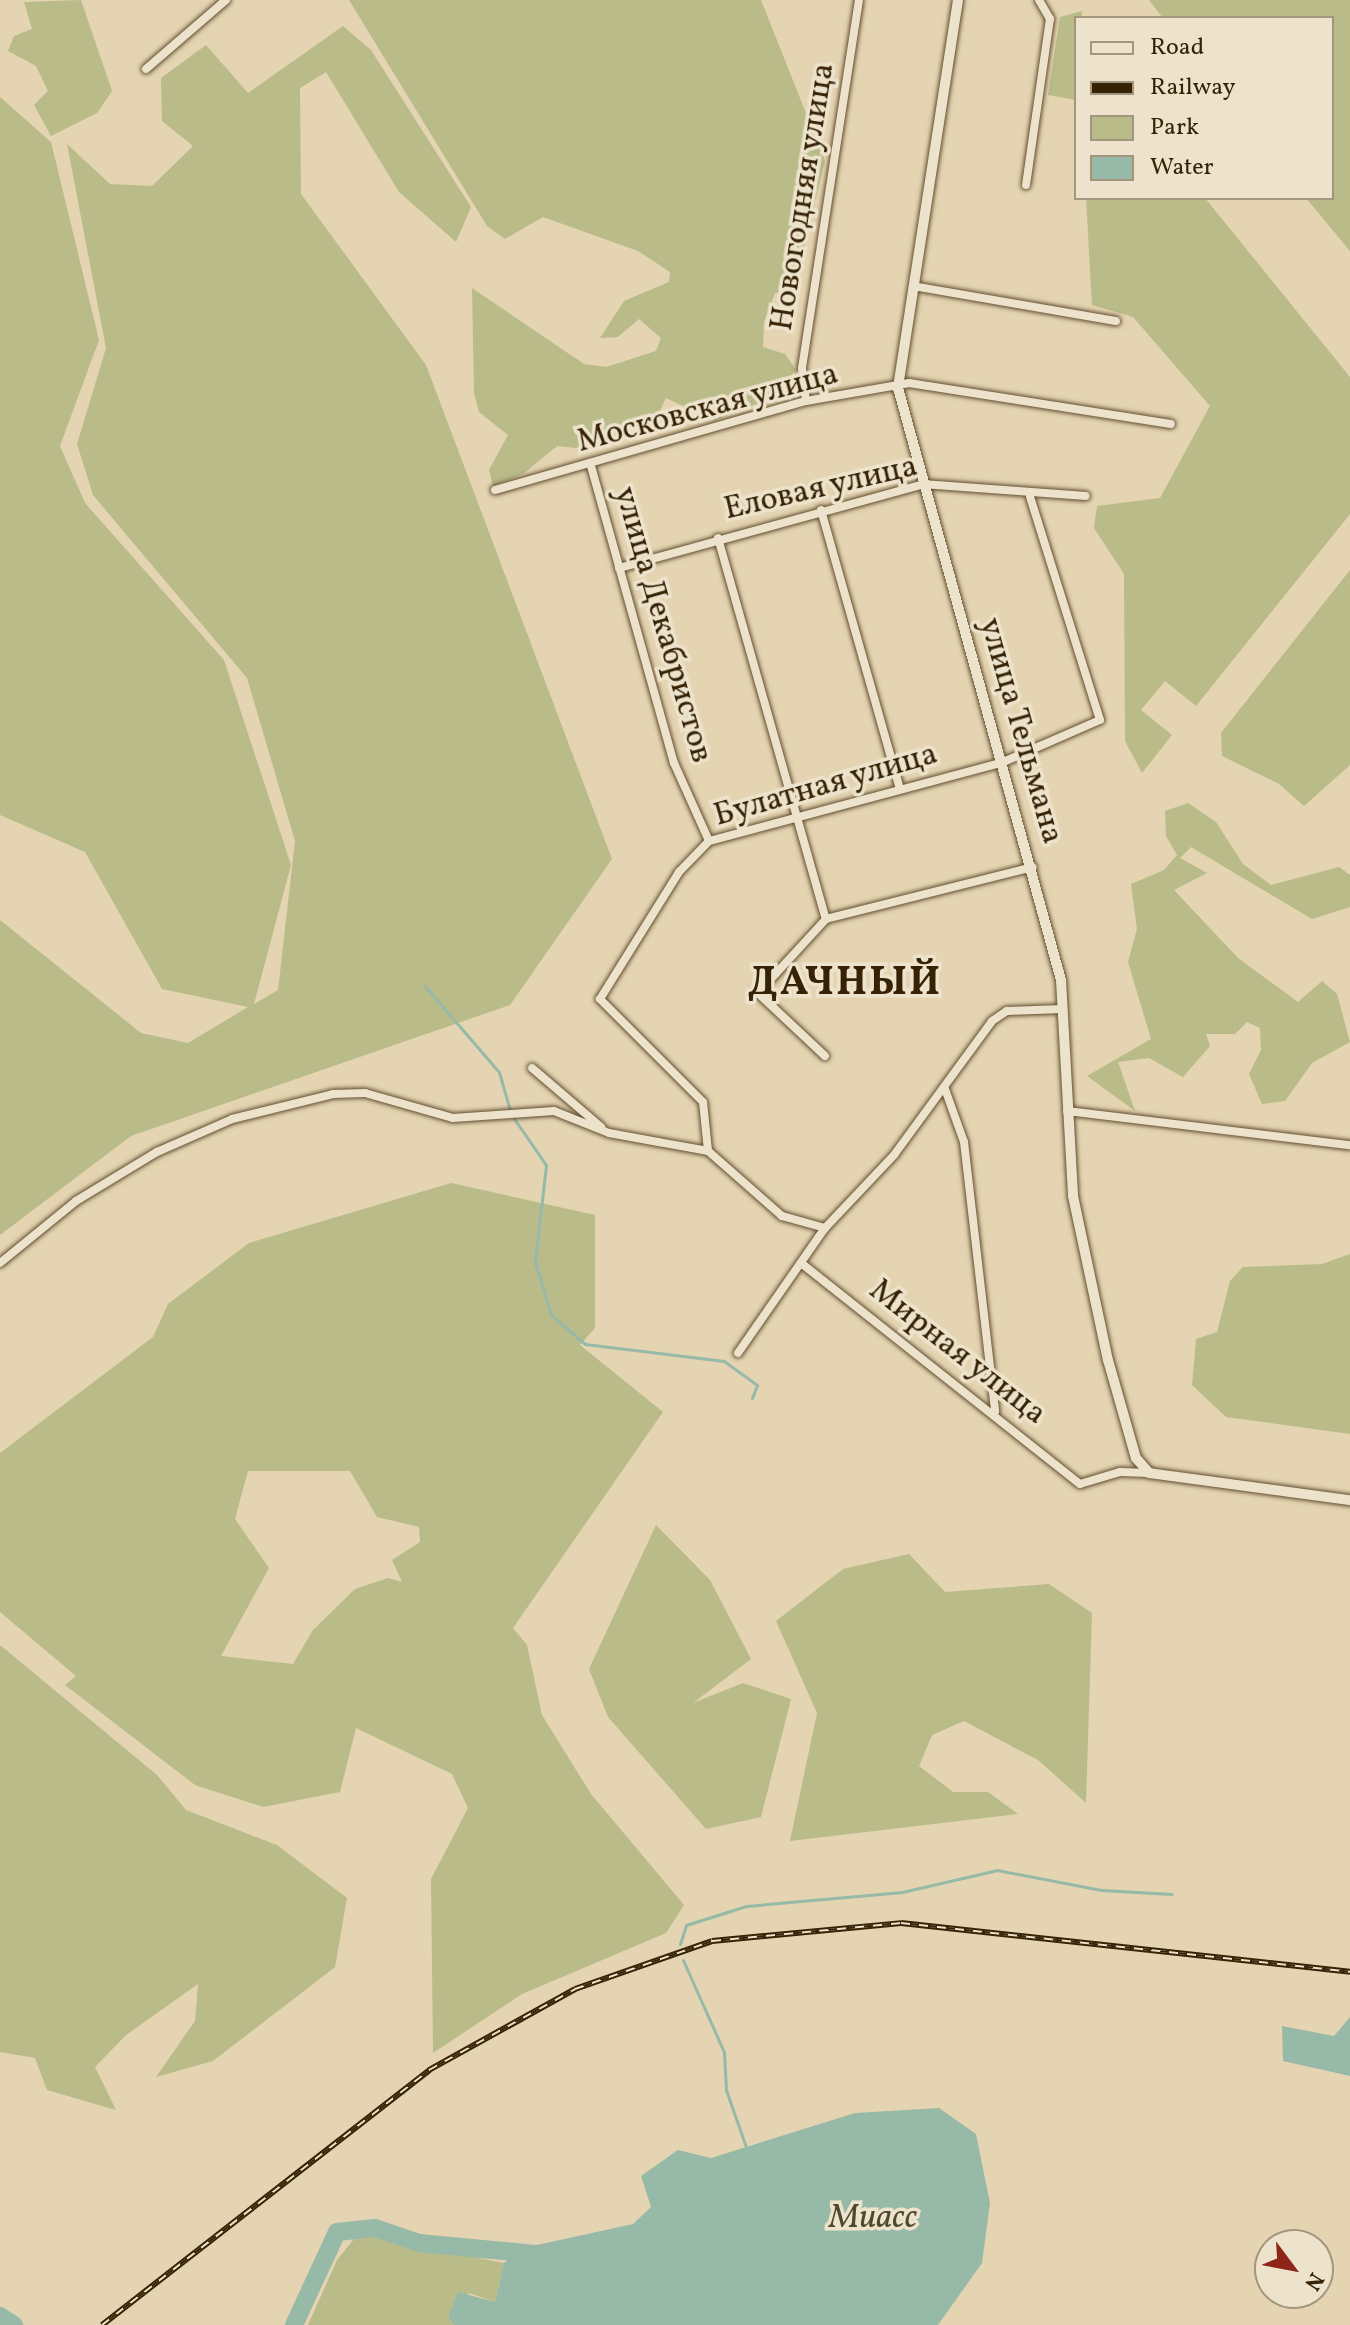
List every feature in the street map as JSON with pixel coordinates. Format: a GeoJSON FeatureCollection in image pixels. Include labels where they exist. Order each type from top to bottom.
{"type":"FeatureCollection","features":[{"type":"Feature","properties":{"kind":"street"},"geometry":{"type":"LineString","coordinates":[[146,69],[226,0]]}},
{"type":"Feature","properties":{"kind":"street","name":"Новогодняя улица"},"geometry":{"type":"LineString","coordinates":[[806,401],[802,368],[859,0]]}},
{"type":"Feature","properties":{"kind":"street","name":"улица Тельмана"},"geometry":{"type":"LineString","coordinates":[[958,0],[898,388],[1001,763],[1033,867],[1063,1009],[1073,1196],[1108,1360],[1136,1458],[1149,1473]]}},
{"type":"Feature","properties":{"kind":"street"},"geometry":{"type":"LineString","coordinates":[[1026,185],[1050,19],[1039,0]]}},
{"type":"Feature","properties":{"kind":"street"},"geometry":{"type":"LineString","coordinates":[[913,286],[1116,321]]}},
{"type":"Feature","properties":{"kind":"street","name":"Московская улица"},"geometry":{"type":"LineString","coordinates":[[495,490],[591,466],[806,401],[898,388],[936,386],[1171,424]]}},
{"type":"Feature","properties":{"kind":"street","name":"улица Декабристов"},"geometry":{"type":"LineString","coordinates":[[591,466],[674,763],[709,841]]}},
{"type":"Feature","properties":{"kind":"street","name":"Еловая улица"},"geometry":{"type":"LineString","coordinates":[[619,568],[718,538],[923,484],[1030,497],[1086,496]]}},
{"type":"Feature","properties":{"kind":"street","name":"Булатная улица"},"geometry":{"type":"LineString","coordinates":[[708,1151],[703,1102],[600,999],[679,872],[709,841],[1001,763],[1100,720],[1030,497]]}},
{"type":"Feature","properties":{"kind":"street"},"geometry":{"type":"LineString","coordinates":[[821,510],[900,789]]}},
{"type":"Feature","properties":{"kind":"street"},"geometry":{"type":"LineString","coordinates":[[718,538],[799,817],[799,844],[826,919]]}},
{"type":"Feature","properties":{"kind":"street"},"geometry":{"type":"LineString","coordinates":[[825,1056],[758,993],[826,919],[1033,867]]}},
{"type":"Feature","properties":{"kind":"street"},"geometry":{"type":"LineString","coordinates":[[738,1353],[825,1228],[856,1201],[945,1089],[976,1039],[1007,1011],[1063,1009]]}},
{"type":"Feature","properties":{"kind":"street"},"geometry":{"type":"LineString","coordinates":[[532,1068],[609,1133]]}},
{"type":"Feature","properties":{"kind":"street"},"geometry":{"type":"LineString","coordinates":[[945,1089],[964,1142],[996,1412]]}},
{"type":"Feature","properties":{"kind":"street"},"geometry":{"type":"LineString","coordinates":[[0,1263],[76,1201],[157,1152],[232,1119],[333,1094],[365,1093],[453,1118],[554,1111],[609,1133],[708,1151],[782,1216],[825,1228]]}},
{"type":"Feature","properties":{"kind":"street"},"geometry":{"type":"LineString","coordinates":[[1067,1111],[1350,1145]]}},
{"type":"Feature","properties":{"kind":"street","name":"Мирная улица"},"geometry":{"type":"LineString","coordinates":[[801,1263],[996,1412],[1080,1484],[1120,1472],[1149,1473]]}},
{"type":"Feature","properties":{"kind":"street"},"geometry":{"type":"LineString","coordinates":[[1149,1473],[1350,1500]]}},
{"type":"Feature","properties":{"kind":"green space"},"geometry":{"type":"Polygon","coordinates":[[[81,0],[112,91],[97,113],[51,136],[34,105],[48,91],[36,66],[8,51],[14,36],[32,29],[24,2],[81,0]]]}},
{"type":"Feature","properties":{"kind":"green space"},"geometry":{"type":"Polygon","coordinates":[[[349,0],[761,0],[825,161],[794,289],[775,293],[764,322],[763,347],[785,354],[796,370],[769,399],[714,421],[666,398],[656,419],[586,449],[557,446],[523,474],[493,486],[489,470],[508,435],[479,412],[474,393],[472,288],[584,364],[606,367],[656,351],[661,338],[639,319],[618,337],[600,338],[624,301],[669,282],[670,272],[638,251],[543,217],[505,239],[487,226],[349,0]]]}},
{"type":"Feature","properties":{"kind":"green space"},"geometry":{"type":"Polygon","coordinates":[[[1149,0],[1350,0],[1350,251],[1308,200],[1334,200],[1334,16],[1161,16],[1149,0]]]}},
{"type":"Feature","properties":{"kind":"green space"},"geometry":{"type":"Polygon","coordinates":[[[1082,11],[1082,16],[1074,16],[1074,100],[1048,95],[1060,17],[1082,11]]]}},
{"type":"Feature","properties":{"kind":"green space"},"geometry":{"type":"Polygon","coordinates":[[[343,26],[371,50],[471,207],[456,242],[399,192],[326,72],[300,88],[301,194],[426,365],[612,859],[510,1005],[131,1136],[0,1235],[0,920],[141,1033],[188,1043],[248,1007],[162,989],[85,852],[0,815],[0,97],[51,142],[99,340],[60,446],[85,503],[224,660],[291,865],[254,1004],[278,990],[295,841],[247,678],[93,495],[77,444],[106,348],[67,144],[110,184],[152,186],[193,146],[162,121],[161,78],[206,45],[248,93],[343,26]]]}},
{"type":"Feature","properties":{"kind":"green space"},"geometry":{"type":"Polygon","coordinates":[[[1086,200],[1207,200],[1350,377],[1350,514],[1196,706],[1165,681],[1141,710],[1172,735],[1142,773],[1125,741],[1124,574],[1094,528],[1097,506],[1160,498],[1210,406],[1133,317],[1092,305],[1086,200]]]}},
{"type":"Feature","properties":{"kind":"green space"},"geometry":{"type":"Polygon","coordinates":[[[1350,570],[1350,765],[1304,806],[1279,784],[1222,756],[1221,733],[1350,570]]]}},
{"type":"Feature","properties":{"kind":"green space"},"geometry":{"type":"Polygon","coordinates":[[[1188,803],[1216,822],[1243,864],[1271,885],[1339,867],[1350,875],[1350,907],[1312,919],[1191,847],[1180,858],[1207,873],[1174,890],[1238,958],[1298,1002],[1322,981],[1337,994],[1350,1042],[1312,1063],[1285,1101],[1262,1104],[1249,1074],[1261,1050],[1260,1028],[1247,1022],[1235,1034],[1206,1034],[1210,1046],[1183,1077],[1149,1058],[1118,1062],[1135,1111],[1087,1076],[1151,1039],[1128,962],[1137,929],[1131,884],[1164,870],[1177,855],[1166,836],[1165,811],[1188,803]]]}},
{"type":"Feature","properties":{"kind":"green space"},"geometry":{"type":"Polygon","coordinates":[[[451,1183],[595,1215],[595,1328],[580,1345],[663,1412],[513,1628],[527,1645],[542,1715],[591,1794],[684,1905],[666,1933],[522,1994],[433,2053],[431,1879],[468,1808],[452,1774],[356,1728],[340,1792],[263,1807],[195,1785],[65,1685],[76,1676],[0,1612],[0,1453],[153,1337],[168,1304],[249,1243],[451,1183]],[[248,1471],[235,1519],[269,1568],[221,1656],[293,1664],[313,1630],[355,1589],[388,1578],[402,1582],[392,1560],[420,1542],[419,1527],[377,1517],[350,1471],[248,1471]]]}},
{"type":"Feature","properties":{"kind":"green space"},"geometry":{"type":"Polygon","coordinates":[[[1350,1254],[1350,1434],[1226,1417],[1192,1385],[1196,1339],[1217,1332],[1230,1281],[1243,1267],[1322,1264],[1350,1254]]]}},
{"type":"Feature","properties":{"kind":"green space"},"geometry":{"type":"Polygon","coordinates":[[[656,1525],[710,1580],[751,1659],[693,1703],[743,1683],[791,1699],[761,1817],[706,1829],[608,1717],[589,1669],[656,1525]]]}},
{"type":"Feature","properties":{"kind":"green space"},"geometry":{"type":"Polygon","coordinates":[[[909,1554],[945,1592],[1049,1584],[1092,1613],[1086,1803],[1038,1760],[964,1721],[932,1735],[919,1766],[953,1792],[988,1792],[1018,1814],[790,1841],[817,1713],[776,1621],[843,1569],[909,1554]]]}},
{"type":"Feature","properties":{"kind":"green space"},"geometry":{"type":"Polygon","coordinates":[[[0,1645],[157,1775],[186,1810],[277,1845],[347,1898],[335,1967],[213,2061],[156,2077],[195,2021],[198,1984],[126,2035],[95,2067],[116,2110],[47,2090],[35,2058],[0,2052],[0,1645]]]}},
{"type":"Feature","properties":{"kind":"green space"},"geometry":{"type":"Polygon","coordinates":[[[373,2237],[504,2263],[495,2302],[469,2293],[448,2317],[454,2325],[308,2325],[337,2260],[354,2239],[373,2237]]]}},
{"type":"Feature","properties":{"kind":"water"},"geometry":{"type":"Polygon","coordinates":[[[1350,2017],[1350,2076],[1283,2061],[1282,2026],[1334,2036],[1350,2017]]]}},
{"type":"Feature","properties":{"kind":"water","name":"Миасс"},"geometry":{"type":"Polygon","coordinates":[[[939,2108],[976,2134],[990,2203],[982,2263],[938,2325],[454,2325],[448,2317],[458,2292],[495,2302],[504,2263],[523,2248],[633,2224],[651,2207],[641,2176],[678,2150],[711,2158],[855,2113],[939,2108]]]}},
{"type":"Feature","properties":{"kind":"waterway"},"geometry":{"type":"LineString","coordinates":[[425,986],[499,1072],[510,1110]]}},
{"type":"Feature","properties":{"kind":"waterway"},"geometry":{"type":"LineString","coordinates":[[513,1117],[546,1165],[535,1262],[551,1315],[585,1344],[724,1361],[757,1385],[752,1398]]}},
{"type":"Feature","properties":{"kind":"waterway"},"geometry":{"type":"LineString","coordinates":[[680,1944],[686,1925],[746,1906],[902,1892],[997,1870],[1101,1890],[1172,1894]]}},
{"type":"Feature","properties":{"kind":"waterway"},"geometry":{"type":"LineString","coordinates":[[683,1960],[724,2052],[726,2090],[746,2147]]}},
{"type":"Feature","properties":{"kind":"waterway","name":"Миасс"},"geometry":{"type":"LineString","coordinates":[[294,2325],[337,2232],[375,2228],[419,2243],[547,2255]]}},
{"type":"Feature","properties":{"kind":"waterway","name":"Миасс"},"geometry":{"type":"LineString","coordinates":[[0,2316],[14,2325]]}},
{"type":"Feature","properties":{"kind":"railway"},"geometry":{"type":"LineString","coordinates":[[102,2325],[429,2070],[575,1989],[712,1941],[901,1923],[1350,1972]]}},
{"type":"Feature","properties":{"kind":"district","name":"ДАЧНЫЙ"},"geometry":{"type":"Point","coordinates":[845,984]}}]}
